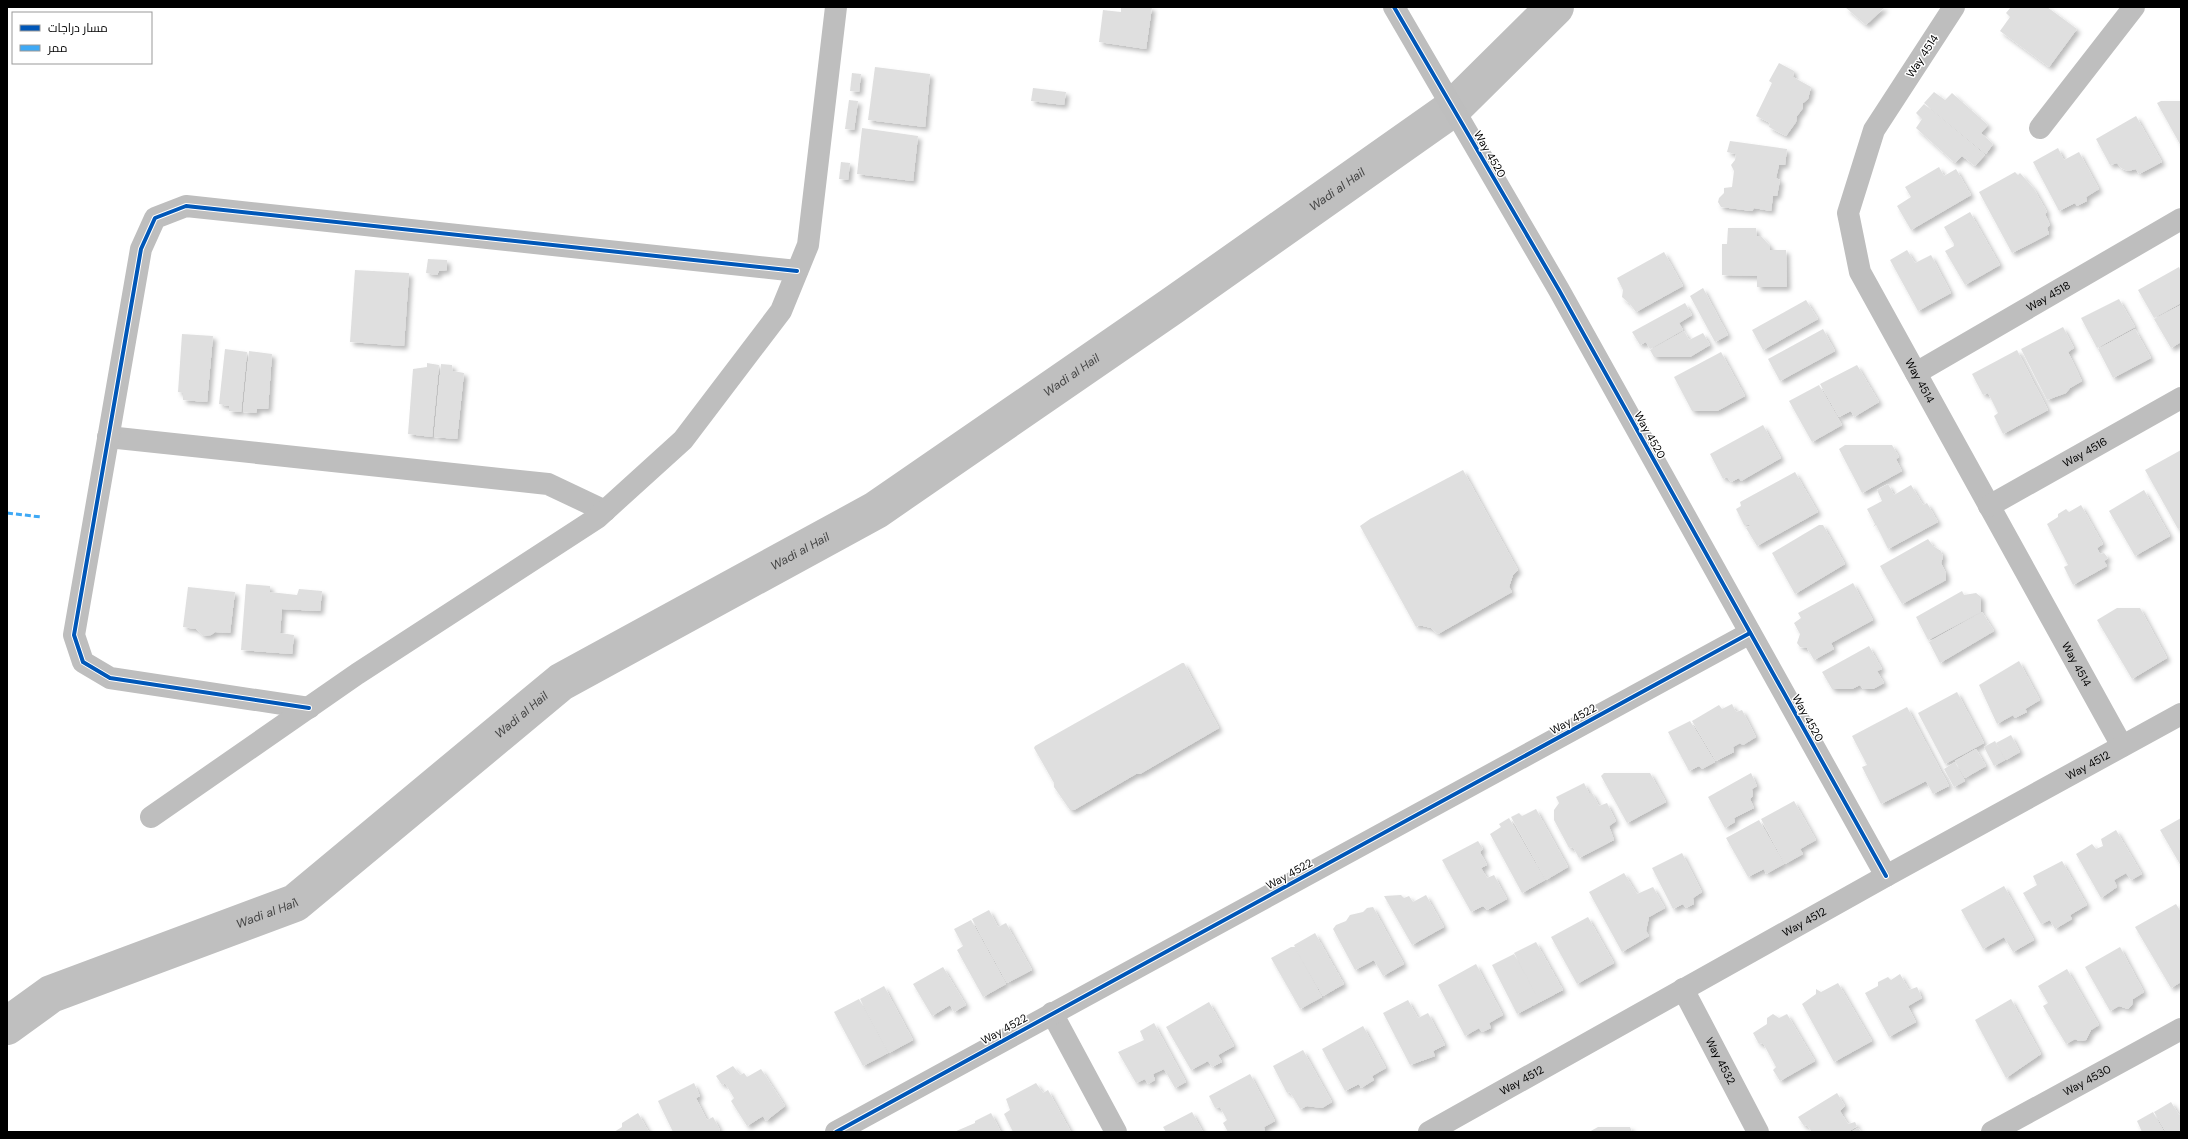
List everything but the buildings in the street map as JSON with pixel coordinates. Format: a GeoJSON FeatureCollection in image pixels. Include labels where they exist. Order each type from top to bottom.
{"type":"FeatureCollection","features":[{"type":"Feature","properties":{"kind":"street"},"geometry":{"type":"LineString","coordinates":[[151,817],[308,708],[605,511],[683,440],[781,312],[808,245],[836,7]]}},
{"type":"Feature","properties":{"kind":"street","name":"Way 4520"},"geometry":{"type":"LineString","coordinates":[[1394,7],[1559,290],[1886,876]]}},
{"type":"Feature","properties":{"kind":"street","name":"Way 4514"},"geometry":{"type":"LineString","coordinates":[[1954,7],[1874,130],[1848,213],[1860,272],[2122,746]]}},
{"type":"Feature","properties":{"kind":"street"},"geometry":{"type":"LineString","coordinates":[[2040,128],[2134,7]]}},
{"type":"Feature","properties":{"kind":"street"},"geometry":{"type":"LineString","coordinates":[[308,708],[110,678],[83,662],[74,635],[141,249],[155,218],[186,206],[798,271]]}},
{"type":"Feature","properties":{"kind":"street","name":"Way 4518"},"geometry":{"type":"LineString","coordinates":[[1916,372],[2181,219]]}},
{"type":"Feature","properties":{"kind":"street","name":"Way 4516"},"geometry":{"type":"LineString","coordinates":[[1989,506],[2181,398]]}},
{"type":"Feature","properties":{"kind":"street"},"geometry":{"type":"LineString","coordinates":[[108,437],[548,484],[605,511]]}},
{"type":"Feature","properties":{"kind":"street","name":"Way 4522"},"geometry":{"type":"LineString","coordinates":[[836,1132],[1750,633]]}},
{"type":"Feature","properties":{"kind":"street","name":"Way 4512"},"geometry":{"type":"LineString","coordinates":[[1429,1132],[1452,1126],[1683,989],[2181,714]]}},
{"type":"Feature","properties":{"kind":"street","name":"Way 4532"},"geometry":{"type":"LineString","coordinates":[[1683,989],[1758,1132]]}},
{"type":"Feature","properties":{"kind":"street"},"geometry":{"type":"LineString","coordinates":[[1052,1013],[1116,1132]]}},
{"type":"Feature","properties":{"kind":"street","name":"Way 4530"},"geometry":{"type":"LineString","coordinates":[[1992,1132],[2181,1029]]}},
{"type":"Feature","properties":{"kind":"waterway","name":"Wadi al Hail"},"geometry":{"type":"LineString","coordinates":[[7,1026],[51,994],[295,903],[561,682],[876,510],[1172,306],[1453,108],[1555,7]]}},
{"type":"Feature","properties":{"kind":"marked path"},"geometry":{"type":"LineString","coordinates":[[7,513],[41,517]]}},
{"type":"Feature","properties":{"kind":"cycle path"},"geometry":{"type":"LineString","coordinates":[[1394,7],[1559,290],[1886,876]]}},
{"type":"Feature","properties":{"kind":"cycle path"},"geometry":{"type":"LineString","coordinates":[[309,708],[110,678],[83,662],[74,635],[141,249],[155,218],[186,206],[797,271]]}},
{"type":"Feature","properties":{"kind":"cycle path"},"geometry":{"type":"LineString","coordinates":[[836,1132],[1750,633]]}}]}
